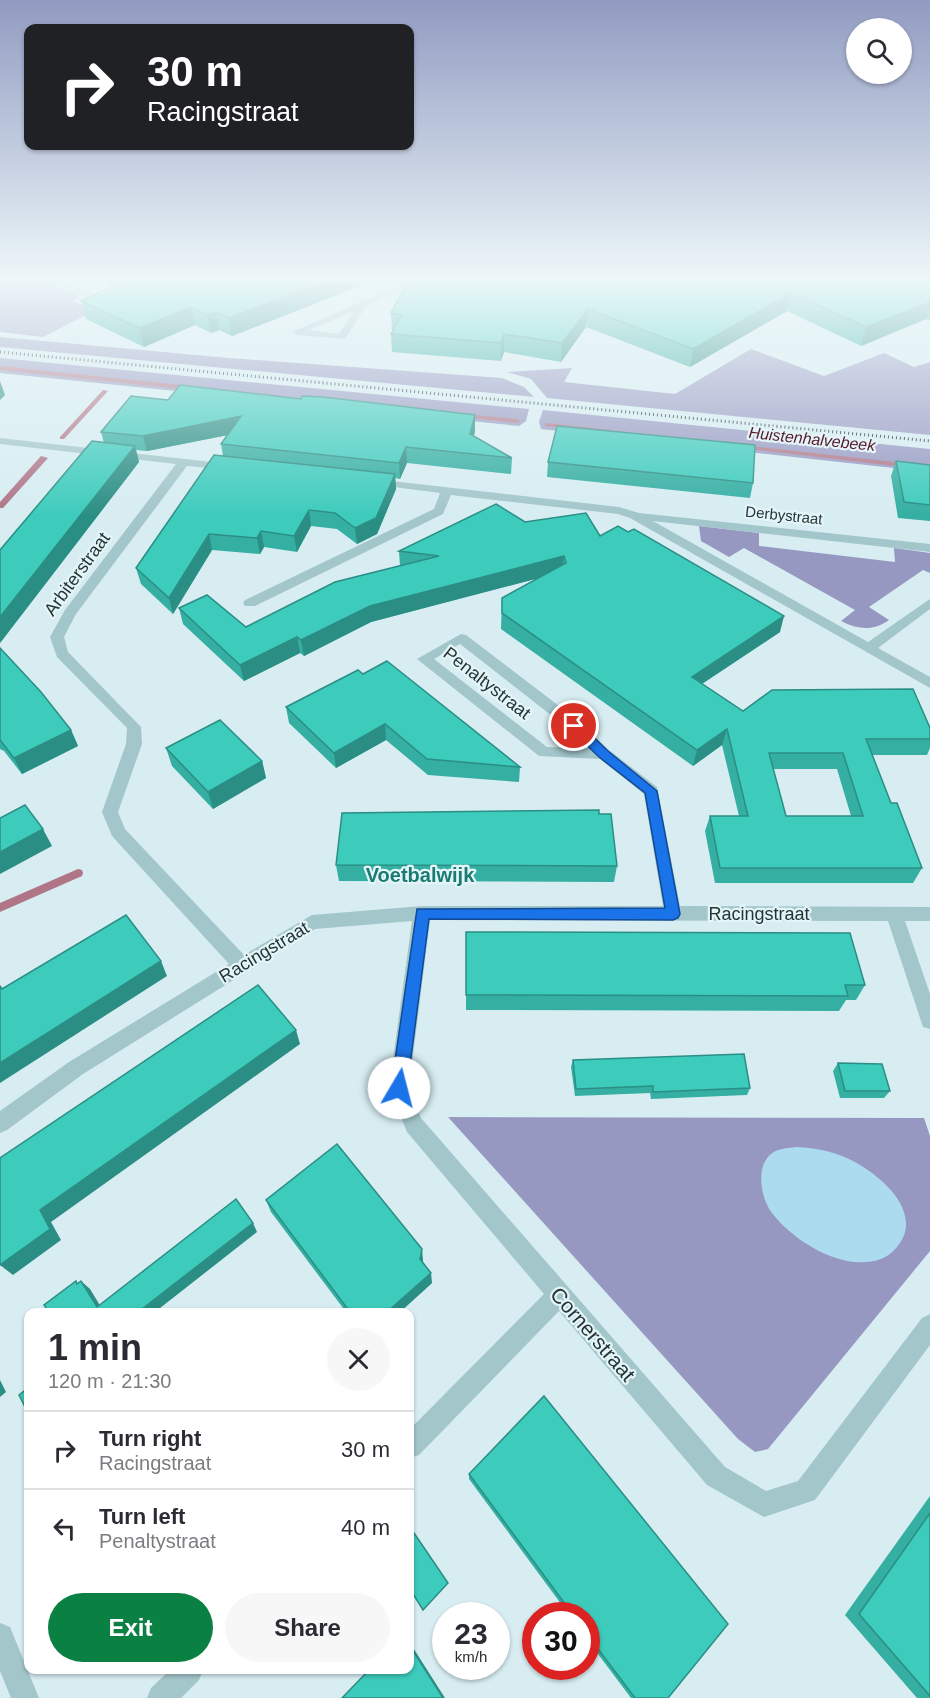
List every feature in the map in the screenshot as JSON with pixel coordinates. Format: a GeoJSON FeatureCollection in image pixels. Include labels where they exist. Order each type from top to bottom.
{"type":"FeatureCollection","features":[{"type":"Feature","properties":{"kind":"street"},"geometry":{"type":"LineString","coordinates":[[0,441],[241,468]]}},
{"type":"Feature","properties":{"kind":"street","name":"Arbiterstraat"},"geometry":{"type":"LineString","coordinates":[[184,462],[70,613],[57,638],[62,654],[134,727],[134,744],[110,812],[118,832],[242,965]]}},
{"type":"Feature","properties":{"kind":"street","name":"Derbystraat"},"geometry":{"type":"LineString","coordinates":[[356,480],[619,510],[634,515],[930,683]]}},
{"type":"Feature","properties":{"kind":"street"},"geometry":{"type":"LineString","coordinates":[[250,603],[439,511],[447,489]]}},
{"type":"Feature","properties":{"kind":"street","name":"Derbystraat"},"geometry":{"type":"LineString","coordinates":[[634,515],[930,548]]}},
{"type":"Feature","properties":{"kind":"street"},"geometry":{"type":"LineString","coordinates":[[868,648],[930,603]]}},
{"type":"Feature","properties":{"kind":"street","name":"Penaltystraat"},"geometry":{"type":"LineString","coordinates":[[604,754],[544,752],[423,659],[461,638],[574,726],[604,754],[651,791],[673,914]]}},
{"type":"Feature","properties":{"kind":"street","name":"Racingstraat"},"geometry":{"type":"LineString","coordinates":[[0,1123],[76,1068],[312,922],[423,913],[930,914]]}},
{"type":"Feature","properties":{"kind":"street","name":"Cornerstraat"},"geometry":{"type":"LineString","coordinates":[[423,913],[399,1088],[414,1125],[716,1476],[764,1504],[806,1491],[930,1326]]}},
{"type":"Feature","properties":{"kind":"street"},"geometry":{"type":"LineString","coordinates":[[894,914],[930,1021]]}},
{"type":"Feature","properties":{"kind":"street"},"geometry":{"type":"LineString","coordinates":[[414,1442],[559,1294]]}},
{"type":"Feature","properties":{"kind":"street"},"geometry":{"type":"LineString","coordinates":[[0,1637],[25,1698]]}},
{"type":"Feature","properties":{"kind":"street"},"geometry":{"type":"LineString","coordinates":[[161,1698],[185,1674]]}},
{"type":"Feature","properties":{"kind":"shaded area"},"geometry":{"type":"Polygon","coordinates":[[[109,357],[221,357],[502,378],[524,387],[534,397],[109,357]]]}},
{"type":"Feature","properties":{"kind":"shaded area"},"geometry":{"type":"Polygon","coordinates":[[[737,357],[773,357],[824,376],[873,357],[893,357],[914,367],[930,362],[930,435],[547,398],[531,379],[507,372],[572,368],[564,382],[675,394],[737,357]]]}},
{"type":"Feature","properties":{"kind":"shaded area"},"geometry":{"type":"Polygon","coordinates":[[[0,358],[529,409],[526,421],[519,426],[0,373],[0,358]]]}},
{"type":"Feature","properties":{"kind":"shaded area"},"geometry":{"type":"Polygon","coordinates":[[[543,410],[930,449],[930,472],[541,429],[539,422],[543,410]]]}},
{"type":"Feature","properties":{"kind":"shaded area"},"geometry":{"type":"Polygon","coordinates":[[[699,526],[759,533],[759,546],[895,562],[894,548],[930,553],[930,573],[923,570],[869,607],[889,620],[872,628],[860,628],[841,621],[855,610],[744,548],[729,557],[701,541],[699,526]]]}},
{"type":"Feature","properties":{"kind":"shaded area"},"geometry":{"type":"Polygon","coordinates":[[[448,1117],[924,1118],[930,1136],[930,1251],[768,1449],[755,1452],[738,1439],[448,1117]]]}},
{"type":"Feature","properties":{"kind":"sand"},"geometry":{"type":"Polygon","coordinates":[[[797,1147],[825,1151],[854,1161],[891,1190],[905,1216],[906,1229],[900,1243],[893,1251],[881,1259],[866,1262],[840,1259],[827,1255],[802,1241],[780,1223],[765,1200],[761,1175],[766,1160],[771,1154],[797,1147]]]}},
{"type":"Feature","properties":{"kind":"building"},"geometry":{"type":"Polygon","coordinates":[[[180,385],[301,399],[302,396],[323,397],[475,415],[470,434],[512,458],[406,447],[399,463],[221,444],[241,416],[143,436],[101,432],[131,396],[168,400],[180,385]]]}},
{"type":"Feature","properties":{"kind":"building"},"geometry":{"type":"Polygon","coordinates":[[[557,426],[755,445],[753,483],[548,462],[557,426]]]}},
{"type":"Feature","properties":{"kind":"building"},"geometry":{"type":"Polygon","coordinates":[[[92,441],[135,446],[0,617],[0,550],[92,441]]]}},
{"type":"Feature","properties":{"kind":"building"},"geometry":{"type":"Polygon","coordinates":[[[214,455],[395,474],[376,518],[355,528],[335,513],[309,510],[294,536],[261,531],[257,538],[209,534],[169,598],[136,568],[214,455]]]}},
{"type":"Feature","properties":{"kind":"building"},"geometry":{"type":"Polygon","coordinates":[[[896,461],[930,465],[930,505],[904,502],[896,461]]]}},
{"type":"Feature","properties":{"kind":"building"},"geometry":{"type":"Polygon","coordinates":[[[496,504],[525,522],[586,513],[600,536],[618,526],[628,532],[634,529],[784,616],[692,677],[743,711],[772,690],[913,689],[930,728],[930,739],[866,739],[891,803],[897,803],[922,868],[720,868],[710,816],[748,816],[727,729],[697,750],[502,613],[502,598],[566,563],[564,556],[370,606],[301,640],[297,637],[240,665],[179,608],[207,595],[246,627],[335,582],[439,556],[399,551],[496,504]],[[769,753],[786,816],[863,816],[843,753],[769,753]]]}},
{"type":"Feature","properties":{"kind":"building"},"geometry":{"type":"Polygon","coordinates":[[[0,648],[41,692],[71,730],[14,758],[0,740],[0,648]]]}},
{"type":"Feature","properties":{"kind":"building"},"geometry":{"type":"Polygon","coordinates":[[[387,661],[520,767],[427,759],[385,724],[334,753],[286,707],[358,670],[363,674],[387,661]]]}},
{"type":"Feature","properties":{"kind":"building"},"geometry":{"type":"Polygon","coordinates":[[[220,720],[262,761],[208,792],[166,748],[220,720]]]}},
{"type":"Feature","properties":{"kind":"building"},"geometry":{"type":"Polygon","coordinates":[[[25,805],[43,829],[0,852],[0,818],[25,805]]]}},
{"type":"Feature","properties":{"kind":"building"},"geometry":{"type":"Polygon","coordinates":[[[599,810],[599,814],[611,814],[617,866],[336,865],[342,813],[599,810]]]}},
{"type":"Feature","properties":{"kind":"building"},"geometry":{"type":"Polygon","coordinates":[[[126,915],[161,961],[0,1063],[0,986],[2,989],[126,915]]]}},
{"type":"Feature","properties":{"kind":"building"},"geometry":{"type":"Polygon","coordinates":[[[466,932],[850,933],[865,985],[845,985],[848,996],[466,995],[466,932]]]}},
{"type":"Feature","properties":{"kind":"building"},"geometry":{"type":"Polygon","coordinates":[[[258,985],[296,1030],[40,1210],[50,1229],[0,1265],[0,1158],[258,985]]]}},
{"type":"Feature","properties":{"kind":"building"},"geometry":{"type":"Polygon","coordinates":[[[744,1054],[750,1088],[653,1092],[653,1086],[576,1089],[573,1060],[744,1054]]]}},
{"type":"Feature","properties":{"kind":"building"},"geometry":{"type":"Polygon","coordinates":[[[838,1063],[882,1064],[890,1091],[845,1091],[838,1063]]]}},
{"type":"Feature","properties":{"kind":"building"},"geometry":{"type":"Polygon","coordinates":[[[337,1144],[422,1249],[420,1259],[431,1273],[392,1308],[347,1308],[266,1200],[337,1144]]]}},
{"type":"Feature","properties":{"kind":"building"},"geometry":{"type":"Polygon","coordinates":[[[236,1199],[253,1223],[143,1308],[46,1308],[44,1305],[76,1281],[77,1284],[81,1281],[97,1307],[236,1199]]]}},
{"type":"Feature","properties":{"kind":"building"},"geometry":{"type":"Polygon","coordinates":[[[24,1391],[24,1405],[19,1395],[24,1391]]]}},
{"type":"Feature","properties":{"kind":"building"},"geometry":{"type":"Polygon","coordinates":[[[544,1396],[728,1624],[668,1698],[635,1698],[600,1652],[600,1602],[564,1602],[469,1474],[544,1396]]]}},
{"type":"Feature","properties":{"kind":"building"},"geometry":{"type":"Polygon","coordinates":[[[930,1513],[930,1696],[859,1614],[930,1513]]]}},
{"type":"Feature","properties":{"kind":"building"},"geometry":{"type":"Polygon","coordinates":[[[414,1533],[448,1583],[423,1610],[414,1595],[414,1533]]]}},
{"type":"Feature","properties":{"kind":"building"},"geometry":{"type":"Polygon","coordinates":[[[414,1652],[443,1698],[342,1698],[365,1674],[414,1674],[414,1652]]]}},
{"type":"Feature","properties":{"kind":"waterway","name":"Huistenhalvebeek"},"geometry":{"type":"LineString","coordinates":[[0,368],[191,388]]}},
{"type":"Feature","properties":{"kind":"waterway","name":"Huistenhalvebeek"},"geometry":{"type":"LineString","coordinates":[[62,438],[105,391]]}},
{"type":"Feature","properties":{"kind":"waterway","name":"Huistenhalvebeek"},"geometry":{"type":"LineString","coordinates":[[464,416],[517,421]]}},
{"type":"Feature","properties":{"kind":"waterway","name":"Huistenhalvebeek"},"geometry":{"type":"LineString","coordinates":[[547,425],[611,432]]}},
{"type":"Feature","properties":{"kind":"waterway","name":"Huistenhalvebeek"},"geometry":{"type":"LineString","coordinates":[[742,447],[930,468]]}},
{"type":"Feature","properties":{"kind":"waterway","name":"Huistenhalvebeek"},"geometry":{"type":"LineString","coordinates":[[0,506],[44,458]]}},
{"type":"Feature","properties":{"kind":"waterway","name":"Huistenhalvebeek"},"geometry":{"type":"LineString","coordinates":[[0,908],[78,873]]}},
{"type":"Feature","properties":{"kind":"railway"},"geometry":{"type":"LineString","coordinates":[[55,357],[930,441]]}},
{"type":"Feature","properties":{"kind":"district","name":"Voetbalwijk"},"geometry":{"type":"Point","coordinates":[420,875]}},
{"type":"Feature","properties":{"kind":"route"},"geometry":{"type":"LineString","coordinates":[[399,1088],[423,913],[673,914],[651,791],[604,754],[574,726]]}}]}
